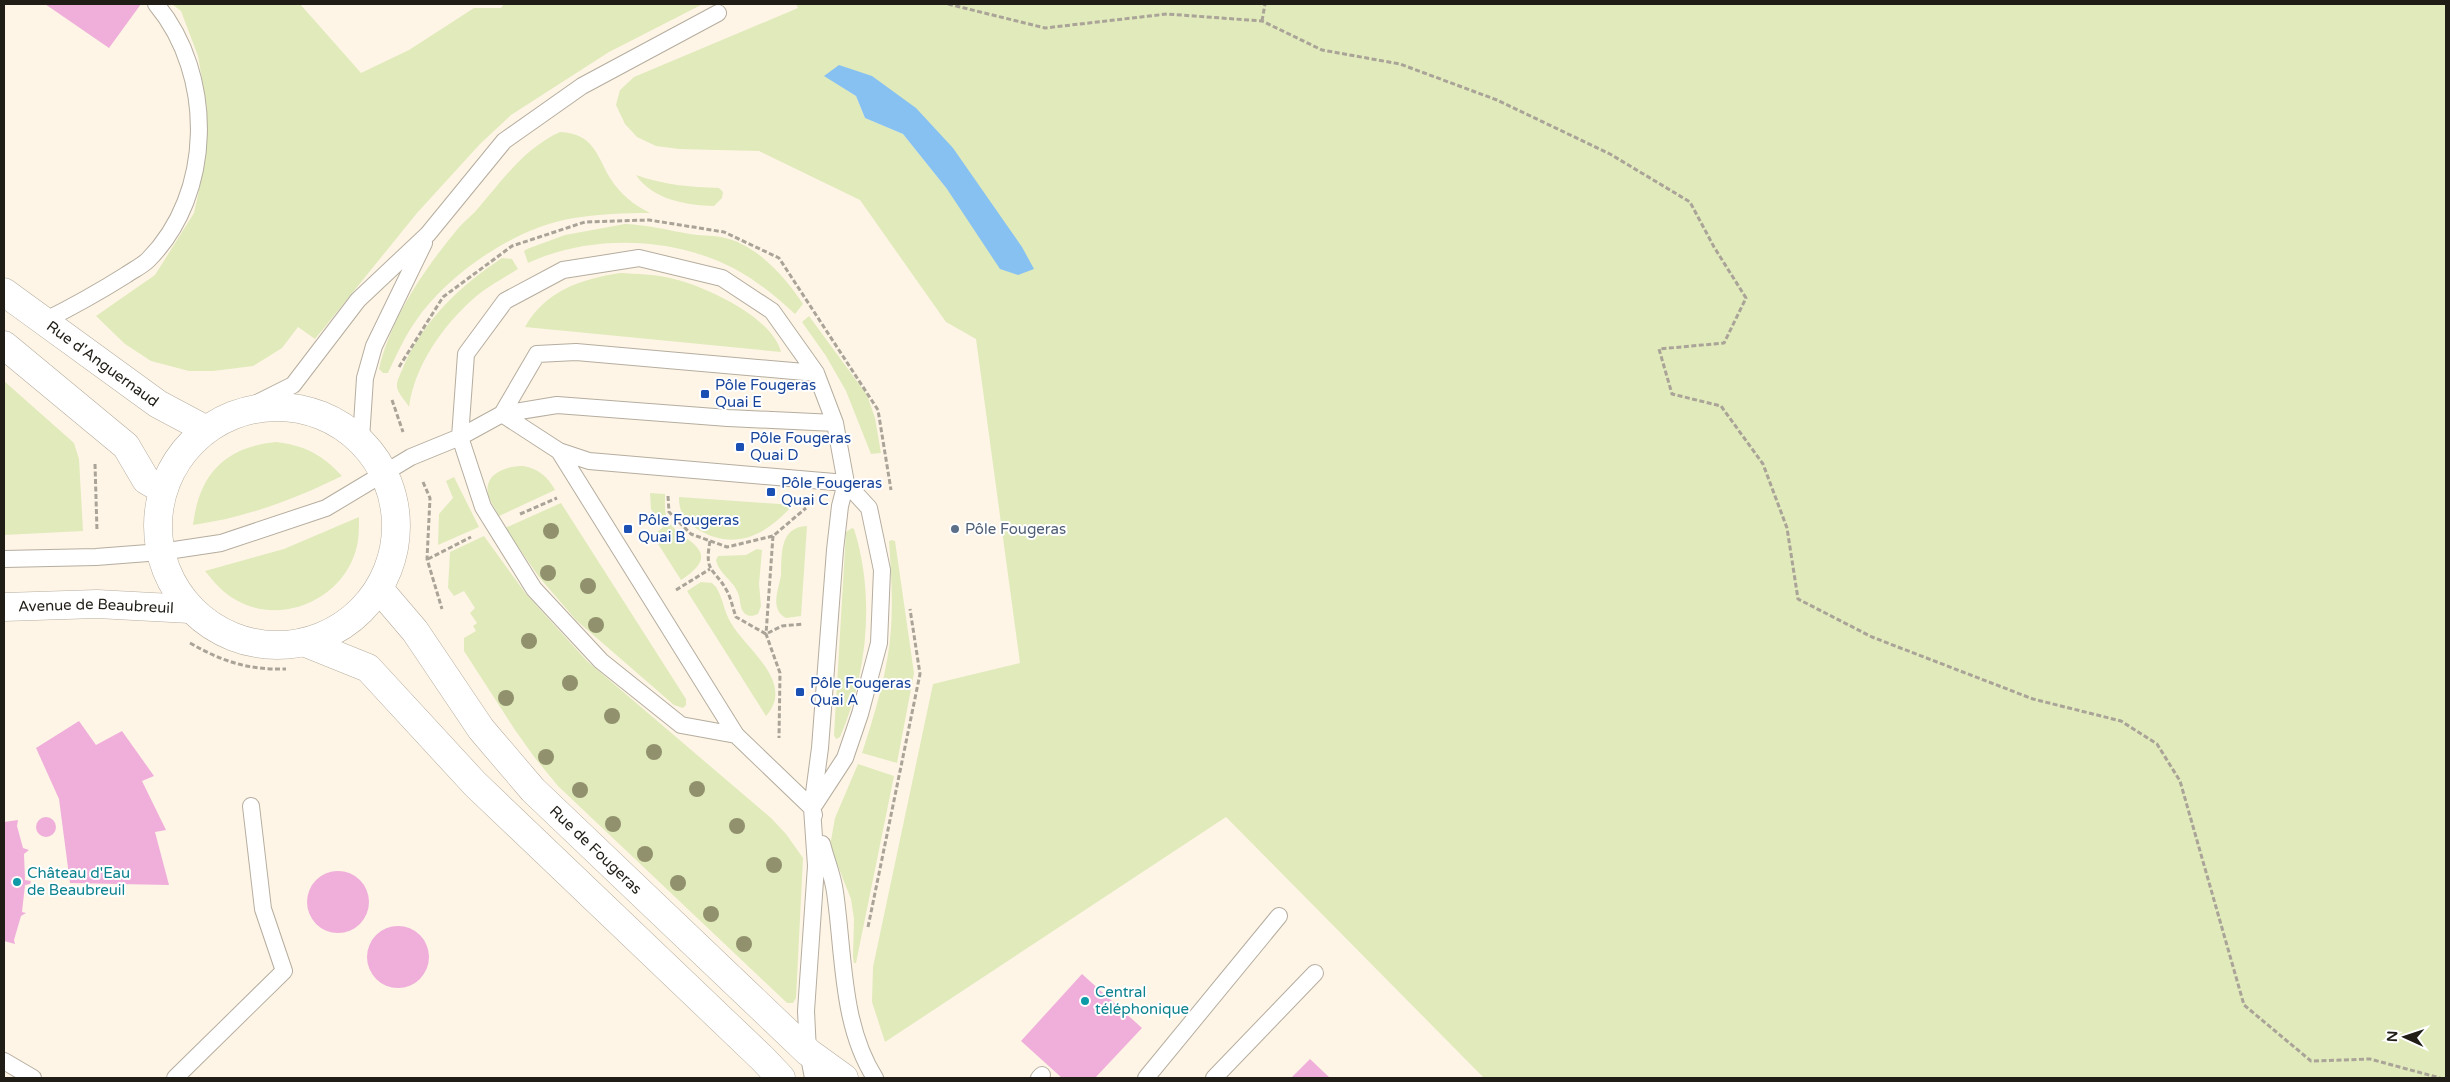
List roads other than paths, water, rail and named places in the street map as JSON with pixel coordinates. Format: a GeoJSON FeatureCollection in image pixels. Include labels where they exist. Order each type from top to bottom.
{"type":"FeatureCollection","features":[{"type":"Feature","properties":{"kind":"main road","name":"Rue d'Anguernaud"},"geometry":{"type":"LineString","coordinates":[[4,292],[158,404],[206,430]]}},
{"type":"Feature","properties":{"kind":"main road"},"geometry":{"type":"LineString","coordinates":[[4,345],[126,446],[146,480],[163,490]]}},
{"type":"Feature","properties":{"kind":"main road"},"geometry":{"type":"LineString","coordinates":[[285,406],[326,415],[361,439],[386,473],[396,503],[398,536],[380,590],[348,624],[306,643],[264,646],[224,634],[190,609],[170,581],[161,552],[158,519],[163,490],[179,457],[206,430],[243,410],[285,406]]}},
{"type":"Feature","properties":{"kind":"main road","name":"Rue de Fougeras"},"geometry":{"type":"LineString","coordinates":[[380,590],[415,631],[481,729],[533,790],[808,1052],[844,1078]]}},
{"type":"Feature","properties":{"kind":"main road","name":"Avenue de Beaubreuil"},"geometry":{"type":"LineString","coordinates":[[4,607],[97,604],[190,609]]}},
{"type":"Feature","properties":{"kind":"main road"},"geometry":{"type":"LineString","coordinates":[[306,643],[368,668],[475,784],[781,1078]]}},
{"type":"Feature","properties":{"kind":"lane"},"geometry":{"type":"LineString","coordinates":[[44,322],[92,297],[147,261],[178,222],[194,180],[199,147],[197,98],[186,55],[171,22],[156,4]]}},
{"type":"Feature","properties":{"kind":"lane"},"geometry":{"type":"LineString","coordinates":[[243,410],[293,385],[358,300],[428,234],[504,142],[582,86],[718,13]]}},
{"type":"Feature","properties":{"kind":"lane"},"geometry":{"type":"LineString","coordinates":[[361,439],[365,378],[374,346],[428,234]]}},
{"type":"Feature","properties":{"kind":"lane"},"geometry":{"type":"LineString","coordinates":[[736,735],[681,725],[601,661],[534,589],[483,507],[460,437],[466,354],[505,302],[563,270],[639,258],[722,278],[772,311],[816,373],[835,423],[846,484],[840,506],[835,550],[820,748],[812,808],[816,866],[806,1011],[808,1052],[813,1078]]}},
{"type":"Feature","properties":{"kind":"lane"},"geometry":{"type":"LineString","coordinates":[[502,414],[537,354],[576,352],[816,373]]}},
{"type":"Feature","properties":{"kind":"lane"},"geometry":{"type":"LineString","coordinates":[[4,559],[96,557],[161,552],[221,543],[326,508],[411,457],[460,437],[502,414],[558,405],[728,418],[835,423]]}},
{"type":"Feature","properties":{"kind":"lane"},"geometry":{"type":"LineString","coordinates":[[502,414],[559,451],[589,462],[846,484],[869,508],[882,570],[879,643],[860,714],[845,758],[812,808]]}},
{"type":"Feature","properties":{"kind":"lane"},"geometry":{"type":"LineString","coordinates":[[559,451],[736,735],[812,808],[835,890],[851,1022],[864,1061],[875,1078]]}},
{"type":"Feature","properties":{"kind":"lane"},"geometry":{"type":"LineString","coordinates":[[175,1078],[284,971],[262,909],[251,806]]}},
{"type":"Feature","properties":{"kind":"lane"},"geometry":{"type":"LineString","coordinates":[[1146,1078],[1279,916]]}},
{"type":"Feature","properties":{"kind":"lane"},"geometry":{"type":"LineString","coordinates":[[1214,1078],[1315,973]]}},
{"type":"Feature","properties":{"kind":"lane"},"geometry":{"type":"LineString","coordinates":[[4,1061],[33,1078]]}},
{"type":"Feature","properties":{"kind":"water"},"geometry":{"type":"Polygon","coordinates":[[[839,65],[872,76],[916,108],[953,148],[1022,247],[1034,269],[1018,275],[1000,269],[947,189],[903,134],[865,118],[856,96],[824,76],[839,65]]]}},
{"type":"Feature","properties":{"kind":"place","name":"Pôle Fougeras Quai E"},"geometry":{"type":"Point","coordinates":[705,394]}},
{"type":"Feature","properties":{"kind":"place","name":"Pôle Fougeras Quai D"},"geometry":{"type":"Point","coordinates":[740,447]}},
{"type":"Feature","properties":{"kind":"place","name":"Pôle Fougeras Quai C"},"geometry":{"type":"Point","coordinates":[771,492]}},
{"type":"Feature","properties":{"kind":"place","name":"Pôle Fougeras Quai B"},"geometry":{"type":"Point","coordinates":[628,529]}},
{"type":"Feature","properties":{"kind":"place","name":"Pôle Fougeras"},"geometry":{"type":"Point","coordinates":[955,529]}},
{"type":"Feature","properties":{"kind":"place","name":"Pôle Fougeras Quai A"},"geometry":{"type":"Point","coordinates":[800,692]}},
{"type":"Feature","properties":{"kind":"place","name":"Château d'Eau de Beaubreuil"},"geometry":{"type":"Point","coordinates":[17,882]}},
{"type":"Feature","properties":{"kind":"place","name":"Central téléphonique"},"geometry":{"type":"Point","coordinates":[1085,1001]}}]}
